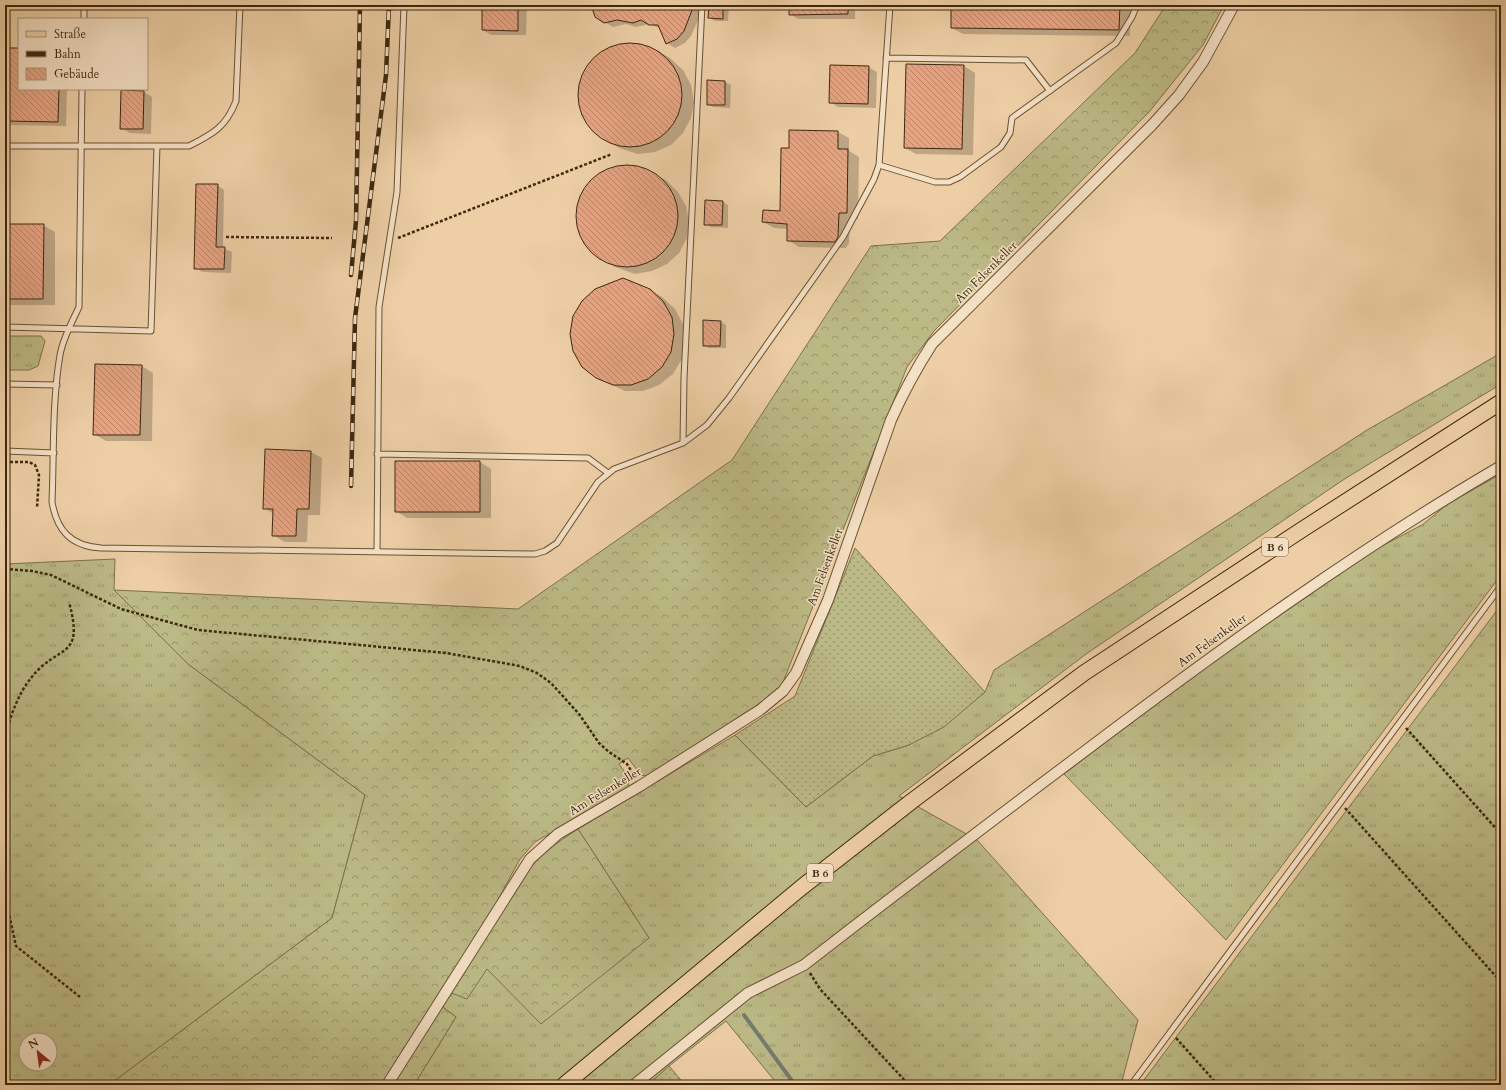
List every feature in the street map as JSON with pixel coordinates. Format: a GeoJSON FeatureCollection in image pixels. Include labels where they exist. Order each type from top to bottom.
{"type":"FeatureCollection","features":[{"type":"Feature","properties":{"kind":"main road","name":"B 6"},"geometry":{"type":"LineString","coordinates":[[564,1085],[802,887],[912,801],[1084,673],[1466,423],[1501,402]]}},
{"type":"Feature","properties":{"kind":"street","name":"Am Felsenkeller"},"geometry":{"type":"LineString","coordinates":[[387,1085],[530,859],[558,834],[640,786],[760,710],[783,691],[796,673],[810,643],[828,600],[891,420],[905,388],[924,356],[932,344],[1152,125],[1179,95],[1203,62],[1234,5]]}},
{"type":"Feature","properties":{"kind":"street","name":"Am Felsenkeller"},"geometry":{"type":"LineString","coordinates":[[634,1085],[748,992],[804,965],[950,852],[1218,651],[1383,539],[1452,494],[1501,466]]}},
{"type":"Feature","properties":{"kind":"lane"},"geometry":{"type":"LineString","coordinates":[[84,5],[84,18]]}},
{"type":"Feature","properties":{"kind":"lane"},"geometry":{"type":"LineString","coordinates":[[5,146],[189,146],[214,134],[230,116],[236,101],[238,85],[240,5]]}},
{"type":"Feature","properties":{"kind":"lane"},"geometry":{"type":"LineString","coordinates":[[377,552],[378,307],[397,192],[404,5]]}},
{"type":"Feature","properties":{"kind":"lane"},"geometry":{"type":"LineString","coordinates":[[683,443],[684,378],[702,5]]}},
{"type":"Feature","properties":{"kind":"lane"},"geometry":{"type":"LineString","coordinates":[[82,90],[79,307],[68,329],[60,354],[57,385],[52,502],[56,521],[64,533],[76,543],[89,547],[535,554],[545,551],[557,542],[598,482],[608,473],[614,469],[683,443],[707,425],[734,392],[842,237],[874,179],[879,165],[890,5]]}},
{"type":"Feature","properties":{"kind":"lane"},"geometry":{"type":"LineString","coordinates":[[879,165],[935,182],[949,182],[960,177],[1001,147],[1010,133],[1012,118],[1116,43],[1132,17],[1137,5]]}},
{"type":"Feature","properties":{"kind":"lane"},"geometry":{"type":"LineString","coordinates":[[886,58],[1026,60],[1050,91]]}},
{"type":"Feature","properties":{"kind":"lane"},"geometry":{"type":"LineString","coordinates":[[5,328],[151,331],[157,146]]}},
{"type":"Feature","properties":{"kind":"lane"},"geometry":{"type":"LineString","coordinates":[[5,384],[57,385]]}},
{"type":"Feature","properties":{"kind":"lane"},"geometry":{"type":"LineString","coordinates":[[5,451],[54,453]]}},
{"type":"Feature","properties":{"kind":"lane"},"geometry":{"type":"LineString","coordinates":[[378,454],[588,458],[608,473]]}},
{"type":"Feature","properties":{"kind":"lane"},"geometry":{"type":"LineString","coordinates":[[1131,1085],[1501,586]]}},
{"type":"Feature","properties":{"kind":"path"},"geometry":{"type":"LineString","coordinates":[[394,240],[612,154]]}},
{"type":"Feature","properties":{"kind":"path"},"geometry":{"type":"LineString","coordinates":[[226,237],[332,238]]}},
{"type":"Feature","properties":{"kind":"path"},"geometry":{"type":"LineString","coordinates":[[5,462],[29,462],[35,465],[39,475],[37,508]]}},
{"type":"Feature","properties":{"kind":"path"},"geometry":{"type":"LineString","coordinates":[[5,569],[32,570],[51,575],[120,609],[198,630],[446,653],[520,666],[537,673],[551,684],[579,714],[599,743],[627,764],[640,786]]}},
{"type":"Feature","properties":{"kind":"path"},"geometry":{"type":"LineString","coordinates":[[5,737],[22,690],[32,676],[45,664],[64,652],[74,639],[75,622],[69,602]]}},
{"type":"Feature","properties":{"kind":"path"},"geometry":{"type":"LineString","coordinates":[[1400,721],[1501,834]]}},
{"type":"Feature","properties":{"kind":"path"},"geometry":{"type":"LineString","coordinates":[[1340,803],[1501,982]]}},
{"type":"Feature","properties":{"kind":"path"},"geometry":{"type":"LineString","coordinates":[[5,896],[16,946],[80,997]]}},
{"type":"Feature","properties":{"kind":"path"},"geometry":{"type":"LineString","coordinates":[[804,965],[820,989],[909,1085]]}},
{"type":"Feature","properties":{"kind":"path"},"geometry":{"type":"LineString","coordinates":[[1170,1032],[1218,1085]]}},
{"type":"Feature","properties":{"kind":"green space"},"geometry":{"type":"Polygon","coordinates":[[[1166,5],[1224,5],[1203,45],[1149,112],[934,331],[907,367],[780,690],[648,776],[641,775],[628,758],[619,764],[629,778],[628,788],[535,842],[520,859],[494,907],[381,1085],[109,1085],[332,918],[365,795],[188,664],[114,590],[518,609],[732,460],[871,246],[940,241],[1135,53],[1166,5]]]}},
{"type":"Feature","properties":{"kind":"green space"},"geometry":{"type":"Polygon","coordinates":[[[5,336],[41,336],[45,341],[38,366],[29,370],[5,370],[5,336]]]}},
{"type":"Feature","properties":{"kind":"green space"},"geometry":{"type":"Polygon","coordinates":[[[1501,353],[1501,384],[1346,478],[1086,654],[899,796],[977,840],[1138,1020],[1121,1085],[778,1085],[726,1021],[669,1066],[648,1085],[414,1085],[456,1017],[440,1005],[449,992],[486,969],[649,938],[578,829],[735,735],[806,807],[873,756],[909,745],[985,692],[994,670],[1367,430],[1501,353]]]}},
{"type":"Feature","properties":{"kind":"green space"},"geometry":{"type":"Polygon","coordinates":[[[1501,474],[1501,575],[1226,940],[1064,774],[1213,661],[1376,549],[1422,525],[1449,503],[1501,474]]]}},
{"type":"Feature","properties":{"kind":"green space"},"geometry":{"type":"Polygon","coordinates":[[[855,548],[985,692],[944,727],[909,745],[873,756],[806,807],[735,735],[795,696],[855,548]]]}},
{"type":"Feature","properties":{"kind":"green space"},"geometry":{"type":"Polygon","coordinates":[[[115,559],[114,590],[188,664],[365,795],[332,918],[109,1085],[5,1085],[5,564],[115,559]]]}},
{"type":"Feature","properties":{"kind":"green space"},"geometry":{"type":"Polygon","coordinates":[[[1501,605],[1501,1085],[1140,1085],[1501,605]]]}},
{"type":"Feature","properties":{"kind":"green space"},"geometry":{"type":"Polygon","coordinates":[[[578,829],[649,938],[541,1024],[487,969],[467,999],[449,992],[524,875],[536,861],[578,829]]]}},
{"type":"Feature","properties":{"kind":"green space"},"geometry":{"type":"Polygon","coordinates":[[[440,1005],[456,1017],[414,1085],[390,1085],[440,1005]]]}},
{"type":"Feature","properties":{"kind":"green space"},"geometry":{"type":"Polygon","coordinates":[[[669,1066],[685,1085],[648,1085],[669,1066]]]}},
{"type":"Feature","properties":{"kind":"building"},"geometry":{"type":"Polygon","coordinates":[[[482,5],[518,5],[518,31],[482,30],[482,5]]]}},
{"type":"Feature","properties":{"kind":"building"},"geometry":{"type":"Polygon","coordinates":[[[591,5],[694,5],[684,31],[677,39],[666,44],[658,25],[649,25],[641,20],[633,23],[617,20],[604,23],[595,17],[591,5]]]}},
{"type":"Feature","properties":{"kind":"building"},"geometry":{"type":"Polygon","coordinates":[[[709,5],[723,5],[723,19],[708,18],[709,5]]]}},
{"type":"Feature","properties":{"kind":"building"},"geometry":{"type":"Polygon","coordinates":[[[789,5],[848,5],[848,14],[789,15],[789,5]]]}},
{"type":"Feature","properties":{"kind":"building"},"geometry":{"type":"Polygon","coordinates":[[[951,5],[1120,5],[1119,30],[951,28],[951,5]]]}},
{"type":"Feature","properties":{"kind":"building"},"geometry":{"type":"Polygon","coordinates":[[[630,43],[650,47],[667,58],[678,75],[682,95],[678,115],[667,132],[650,143],[630,147],[610,143],[593,132],[582,115],[578,95],[582,75],[593,58],[610,47],[630,43]]]}},
{"type":"Feature","properties":{"kind":"building"},"geometry":{"type":"Polygon","coordinates":[[[5,48],[18,48],[18,90],[59,90],[58,122],[5,121],[5,48]]]}},
{"type":"Feature","properties":{"kind":"building"},"geometry":{"type":"Polygon","coordinates":[[[906,64],[964,65],[962,149],[904,148],[906,64]]]}},
{"type":"Feature","properties":{"kind":"building"},"geometry":{"type":"Polygon","coordinates":[[[830,65],[869,66],[868,104],[829,103],[830,65]]]}},
{"type":"Feature","properties":{"kind":"building"},"geometry":{"type":"Polygon","coordinates":[[[707,80],[725,81],[725,105],[707,105],[707,80]]]}},
{"type":"Feature","properties":{"kind":"building"},"geometry":{"type":"Polygon","coordinates":[[[121,90],[144,91],[143,129],[120,129],[121,90]]]}},
{"type":"Feature","properties":{"kind":"building"},"geometry":{"type":"Polygon","coordinates":[[[789,130],[838,131],[838,149],[848,149],[847,213],[839,213],[838,237],[835,242],[787,241],[787,224],[762,222],[763,210],[780,211],[781,148],[789,148],[789,130]]]}},
{"type":"Feature","properties":{"kind":"building"},"geometry":{"type":"Polygon","coordinates":[[[627,165],[646,169],[663,180],[674,197],[678,216],[674,235],[663,252],[646,263],[627,267],[608,263],[591,252],[580,235],[576,216],[580,197],[591,180],[608,169],[627,165]]]}},
{"type":"Feature","properties":{"kind":"building"},"geometry":{"type":"Polygon","coordinates":[[[196,184],[218,184],[216,247],[225,247],[224,269],[194,269],[196,184]]]}},
{"type":"Feature","properties":{"kind":"building"},"geometry":{"type":"Polygon","coordinates":[[[705,200],[723,201],[722,225],[704,225],[705,200]]]}},
{"type":"Feature","properties":{"kind":"building"},"geometry":{"type":"Polygon","coordinates":[[[5,224],[44,224],[43,299],[5,299],[5,224]]]}},
{"type":"Feature","properties":{"kind":"building"},"geometry":{"type":"Polygon","coordinates":[[[623,278],[650,289],[663,301],[672,317],[674,334],[671,352],[662,367],[648,379],[631,385],[613,385],[596,378],[582,367],[573,351],[570,334],[573,316],[582,301],[595,289],[623,278]]]}},
{"type":"Feature","properties":{"kind":"building"},"geometry":{"type":"Polygon","coordinates":[[[703,320],[721,321],[720,346],[703,346],[703,320]]]}},
{"type":"Feature","properties":{"kind":"building"},"geometry":{"type":"Polygon","coordinates":[[[95,364],[142,365],[140,435],[93,435],[95,364]]]}},
{"type":"Feature","properties":{"kind":"building"},"geometry":{"type":"Polygon","coordinates":[[[265,449],[311,451],[309,509],[297,509],[296,536],[272,536],[273,509],[263,509],[265,449]]]}},
{"type":"Feature","properties":{"kind":"building"},"geometry":{"type":"Polygon","coordinates":[[[395,461],[480,461],[480,512],[395,512],[395,461]]]}},
{"type":"Feature","properties":{"kind":"waterway"},"geometry":{"type":"LineString","coordinates":[[744,1015],[795,1085]]}},
{"type":"Feature","properties":{"kind":"railway"},"geometry":{"type":"LineString","coordinates":[[351,275],[356,221],[360,5]]}},
{"type":"Feature","properties":{"kind":"railway"},"geometry":{"type":"LineString","coordinates":[[351,486],[355,318],[386,75],[389,5]]}}]}
